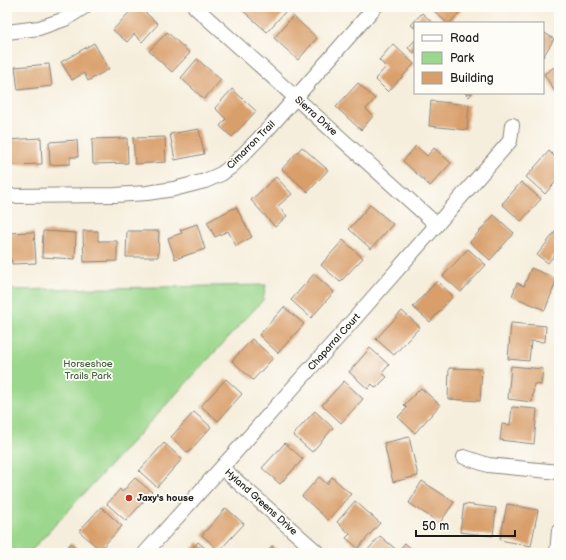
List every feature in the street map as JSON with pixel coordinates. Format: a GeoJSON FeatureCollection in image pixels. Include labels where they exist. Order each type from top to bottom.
{"type":"FeatureCollection","features":[{"type":"Feature","properties":{"kind":"street"},"geometry":{"type":"LineString","coordinates":[[7,32],[39,28],[65,18],[84,7]]}},
{"type":"Feature","properties":{"kind":"street","name":"Sierra Drive"},"geometry":{"type":"LineString","coordinates":[[195,7],[437,224]]}},
{"type":"Feature","properties":{"kind":"street","name":"Cimarron Trail"},"geometry":{"type":"LineString","coordinates":[[7,196],[115,195],[147,193],[174,189],[205,181],[221,174],[232,166],[269,128],[375,7]]}},
{"type":"Feature","properties":{"kind":"street","name":"Chaparral Court"},"geometry":{"type":"LineString","coordinates":[[145,553],[342,333],[510,141],[512,124]]}},
{"type":"Feature","properties":{"kind":"street"},"geometry":{"type":"LineString","coordinates":[[464,457],[488,465],[559,472]]}},
{"type":"Feature","properties":{"kind":"street","name":"Hyland Greens Drive"},"geometry":{"type":"LineString","coordinates":[[222,468],[318,553]]}},
{"type":"Feature","properties":{"kind":"street"},"geometry":{"type":"LineString","coordinates":[[557,553],[559,531]]}},
{"type":"Feature","properties":{"kind":"green space","name":"Horseshoe Trails Park"},"geometry":{"type":"Polygon","coordinates":[[[266,285],[263,300],[29,553],[7,553],[7,290],[266,285]]]}},
{"type":"Feature","properties":{"kind":"building"},"geometry":{"type":"Polygon","coordinates":[[[134,7],[139,7],[158,24],[142,42],[134,34],[127,42],[113,30],[134,7]]]}},
{"type":"Feature","properties":{"kind":"building"},"geometry":{"type":"Polygon","coordinates":[[[279,7],[285,12],[267,32],[240,8],[279,7]]]}},
{"type":"Feature","properties":{"kind":"building"},"geometry":{"type":"Polygon","coordinates":[[[430,7],[464,7],[451,22],[446,22],[430,7]]]}},
{"type":"Feature","properties":{"kind":"building"},"geometry":{"type":"Polygon","coordinates":[[[422,13],[432,22],[414,22],[414,27],[411,25],[422,13]]]}},
{"type":"Feature","properties":{"kind":"building"},"geometry":{"type":"Polygon","coordinates":[[[293,16],[317,38],[298,60],[274,38],[293,16]]]}},
{"type":"Feature","properties":{"kind":"building"},"geometry":{"type":"Polygon","coordinates":[[[167,32],[190,53],[172,72],[149,51],[167,32]]]}},
{"type":"Feature","properties":{"kind":"building"},"geometry":{"type":"Polygon","coordinates":[[[544,33],[554,39],[544,55],[544,33]]]}},
{"type":"Feature","properties":{"kind":"building"},"geometry":{"type":"Polygon","coordinates":[[[414,41],[414,53],[408,48],[414,41]]]}},
{"type":"Feature","properties":{"kind":"building"},"geometry":{"type":"Polygon","coordinates":[[[94,43],[109,69],[88,81],[84,73],[72,80],[61,62],[94,43]]]}},
{"type":"Feature","properties":{"kind":"building"},"geometry":{"type":"Polygon","coordinates":[[[393,44],[414,64],[388,92],[375,79],[386,67],[379,60],[393,44]]]}},
{"type":"Feature","properties":{"kind":"building"},"geometry":{"type":"Polygon","coordinates":[[[197,59],[221,80],[204,99],[181,78],[197,59]]]}},
{"type":"Feature","properties":{"kind":"building"},"geometry":{"type":"Polygon","coordinates":[[[49,64],[52,86],[18,90],[15,67],[49,64]]]}},
{"type":"Feature","properties":{"kind":"building"},"geometry":{"type":"Polygon","coordinates":[[[559,64],[559,98],[544,74],[559,64]]]}},
{"type":"Feature","properties":{"kind":"building"},"geometry":{"type":"Polygon","coordinates":[[[358,83],[375,99],[366,109],[373,116],[361,130],[336,107],[358,83]]]}},
{"type":"Feature","properties":{"kind":"building"},"geometry":{"type":"Polygon","coordinates":[[[232,89],[256,111],[232,137],[220,126],[226,119],[215,108],[232,89]]]}},
{"type":"Feature","properties":{"kind":"building"},"geometry":{"type":"Polygon","coordinates":[[[431,101],[469,105],[467,130],[429,126],[431,101]]]}},
{"type":"Feature","properties":{"kind":"building"},"geometry":{"type":"Polygon","coordinates":[[[557,127],[559,127],[559,144],[555,143],[557,127]]]}},
{"type":"Feature","properties":{"kind":"building"},"geometry":{"type":"Polygon","coordinates":[[[199,129],[204,154],[175,160],[170,134],[199,129]]]}},
{"type":"Feature","properties":{"kind":"building"},"geometry":{"type":"Polygon","coordinates":[[[165,137],[166,162],[135,164],[133,138],[165,137]]]}},
{"type":"Feature","properties":{"kind":"building"},"geometry":{"type":"Polygon","coordinates":[[[41,138],[42,164],[8,165],[7,140],[41,138]]]}},
{"type":"Feature","properties":{"kind":"building"},"geometry":{"type":"Polygon","coordinates":[[[127,138],[128,163],[93,164],[92,139],[127,138]]]}},
{"type":"Feature","properties":{"kind":"building"},"geometry":{"type":"Polygon","coordinates":[[[77,140],[78,157],[70,157],[70,164],[50,165],[49,142],[77,140]]]}},
{"type":"Feature","properties":{"kind":"building"},"geometry":{"type":"Polygon","coordinates":[[[416,146],[427,156],[434,148],[451,163],[430,186],[403,161],[416,146]]]}},
{"type":"Feature","properties":{"kind":"building"},"geometry":{"type":"Polygon","coordinates":[[[302,147],[328,170],[308,192],[282,169],[302,147]]]}},
{"type":"Feature","properties":{"kind":"building"},"geometry":{"type":"Polygon","coordinates":[[[549,151],[559,161],[559,178],[545,194],[526,177],[549,151]]]}},
{"type":"Feature","properties":{"kind":"building"},"geometry":{"type":"Polygon","coordinates":[[[276,177],[292,194],[278,206],[287,216],[275,227],[251,200],[276,177]]]}},
{"type":"Feature","properties":{"kind":"building"},"geometry":{"type":"Polygon","coordinates":[[[521,182],[541,199],[521,221],[502,204],[521,182]]]}},
{"type":"Feature","properties":{"kind":"building"},"geometry":{"type":"Polygon","coordinates":[[[370,205],[393,224],[371,249],[349,229],[370,205]]]}},
{"type":"Feature","properties":{"kind":"building"},"geometry":{"type":"Polygon","coordinates":[[[236,207],[252,237],[236,246],[228,231],[215,237],[207,222],[236,207]]]}},
{"type":"Feature","properties":{"kind":"building"},"geometry":{"type":"Polygon","coordinates":[[[494,215],[514,233],[490,260],[470,242],[494,215]]]}},
{"type":"Feature","properties":{"kind":"building"},"geometry":{"type":"Polygon","coordinates":[[[197,224],[205,249],[175,259],[168,238],[182,233],[180,230],[197,224]]]}},
{"type":"Feature","properties":{"kind":"building"},"geometry":{"type":"Polygon","coordinates":[[[559,227],[559,254],[557,252],[548,263],[537,255],[559,227]]]}},
{"type":"Feature","properties":{"kind":"building"},"geometry":{"type":"Polygon","coordinates":[[[43,231],[76,233],[75,259],[42,257],[43,231]]]}},
{"type":"Feature","properties":{"kind":"building"},"geometry":{"type":"Polygon","coordinates":[[[83,231],[98,231],[98,241],[117,241],[117,261],[84,262],[83,231]]]}},
{"type":"Feature","properties":{"kind":"building"},"geometry":{"type":"Polygon","coordinates":[[[127,231],[159,231],[158,257],[126,257],[127,231]]]}},
{"type":"Feature","properties":{"kind":"building"},"geometry":{"type":"Polygon","coordinates":[[[34,232],[36,263],[12,264],[11,259],[7,259],[7,233],[34,232]]]}},
{"type":"Feature","properties":{"kind":"building"},"geometry":{"type":"Polygon","coordinates":[[[343,240],[363,258],[340,282],[321,265],[343,240]]]}},
{"type":"Feature","properties":{"kind":"building"},"geometry":{"type":"Polygon","coordinates":[[[468,249],[486,265],[461,292],[443,276],[468,249]]]}},
{"type":"Feature","properties":{"kind":"building"},"geometry":{"type":"Polygon","coordinates":[[[531,268],[557,279],[545,310],[512,296],[517,283],[524,286],[531,268]]]}},
{"type":"Feature","properties":{"kind":"building"},"geometry":{"type":"Polygon","coordinates":[[[314,274],[334,292],[311,318],[291,300],[314,274]]]}},
{"type":"Feature","properties":{"kind":"building"},"geometry":{"type":"Polygon","coordinates":[[[437,281],[453,296],[430,322],[413,307],[437,281]]]}},
{"type":"Feature","properties":{"kind":"building"},"geometry":{"type":"Polygon","coordinates":[[[284,307],[304,324],[278,353],[259,335],[284,307]]]}},
{"type":"Feature","properties":{"kind":"building"},"geometry":{"type":"Polygon","coordinates":[[[402,311],[420,327],[394,355],[376,339],[402,311]]]}},
{"type":"Feature","properties":{"kind":"building"},"geometry":{"type":"Polygon","coordinates":[[[511,323],[546,326],[545,342],[531,341],[529,361],[508,359],[511,323]]]}},
{"type":"Feature","properties":{"kind":"building"},"geometry":{"type":"Polygon","coordinates":[[[252,339],[273,358],[253,380],[232,361],[252,339]]]}},
{"type":"Feature","properties":{"kind":"building"},"geometry":{"type":"Polygon","coordinates":[[[370,348],[389,365],[382,373],[387,377],[376,388],[372,384],[368,389],[349,372],[370,348]]]}},
{"type":"Feature","properties":{"kind":"building"},"geometry":{"type":"Polygon","coordinates":[[[511,366],[543,369],[541,385],[534,384],[532,402],[508,399],[511,366]]]}},
{"type":"Feature","properties":{"kind":"building"},"geometry":{"type":"Polygon","coordinates":[[[449,368],[482,369],[480,401],[448,399],[449,368]]]}},
{"type":"Feature","properties":{"kind":"building"},"geometry":{"type":"Polygon","coordinates":[[[226,379],[242,394],[218,421],[201,406],[226,379]]]}},
{"type":"Feature","properties":{"kind":"building"},"geometry":{"type":"Polygon","coordinates":[[[344,381],[363,399],[341,423],[322,405],[344,381]]]}},
{"type":"Feature","properties":{"kind":"building"},"geometry":{"type":"Polygon","coordinates":[[[421,388],[440,405],[415,433],[398,417],[407,408],[404,405],[421,388]]]}},
{"type":"Feature","properties":{"kind":"building"},"geometry":{"type":"Polygon","coordinates":[[[512,407],[537,409],[534,444],[500,440],[502,424],[510,425],[512,407]]]}},
{"type":"Feature","properties":{"kind":"building"},"geometry":{"type":"Polygon","coordinates":[[[315,411],[333,428],[312,452],[293,435],[315,411]]]}},
{"type":"Feature","properties":{"kind":"building"},"geometry":{"type":"Polygon","coordinates":[[[194,412],[211,427],[188,453],[171,437],[194,412]]]}},
{"type":"Feature","properties":{"kind":"building"},"geometry":{"type":"Polygon","coordinates":[[[409,437],[418,476],[393,482],[384,443],[409,437]]]}},
{"type":"Feature","properties":{"kind":"building"},"geometry":{"type":"Polygon","coordinates":[[[164,443],[182,459],[157,487],[139,471],[164,443]]]}},
{"type":"Feature","properties":{"kind":"building"},"geometry":{"type":"Polygon","coordinates":[[[285,443],[303,459],[280,484],[262,468],[285,443]]]}},
{"type":"Feature","properties":{"kind":"building"},"geometry":{"type":"Polygon","coordinates":[[[319,477],[327,484],[332,477],[351,494],[328,520],[302,496],[319,477]]]}},
{"type":"Feature","properties":{"kind":"building","name":"Jaxy's house"},"geometry":{"type":"Polygon","coordinates":[[[135,478],[152,492],[126,521],[107,504],[120,489],[122,492],[135,478]]]}},
{"type":"Feature","properties":{"kind":"building"},"geometry":{"type":"Polygon","coordinates":[[[422,481],[454,502],[440,523],[409,503],[422,481]]]}},
{"type":"Feature","properties":{"kind":"building"},"geometry":{"type":"Polygon","coordinates":[[[355,501],[380,523],[358,548],[346,538],[350,534],[337,522],[355,501]]]}},
{"type":"Feature","properties":{"kind":"building"},"geometry":{"type":"Polygon","coordinates":[[[464,504],[496,508],[493,536],[460,532],[464,504]]]}},
{"type":"Feature","properties":{"kind":"building"},"geometry":{"type":"Polygon","coordinates":[[[507,504],[538,510],[531,546],[500,540],[507,504]]]}},
{"type":"Feature","properties":{"kind":"building"},"geometry":{"type":"Polygon","coordinates":[[[101,507],[122,526],[100,550],[79,531],[101,507]]]}},
{"type":"Feature","properties":{"kind":"building"},"geometry":{"type":"Polygon","coordinates":[[[226,508],[244,524],[219,551],[202,535],[226,508]]]}},
{"type":"Feature","properties":{"kind":"building"},"geometry":{"type":"Polygon","coordinates":[[[380,536],[398,551],[405,543],[416,553],[365,553],[380,536]]]}},
{"type":"Feature","properties":{"kind":"building"},"geometry":{"type":"Polygon","coordinates":[[[198,542],[211,553],[188,553],[198,542]]]}},
{"type":"Feature","properties":{"kind":"building"},"geometry":{"type":"Polygon","coordinates":[[[71,543],[82,553],[63,553],[71,543]]]}},
{"type":"Feature","properties":{"kind":"building"},"geometry":{"type":"Polygon","coordinates":[[[272,546],[280,553],[266,553],[272,546]]]}},
{"type":"Feature","properties":{"kind":"place","name":"Jaxy's house"},"geometry":{"type":"Point","coordinates":[129,498]}}]}
